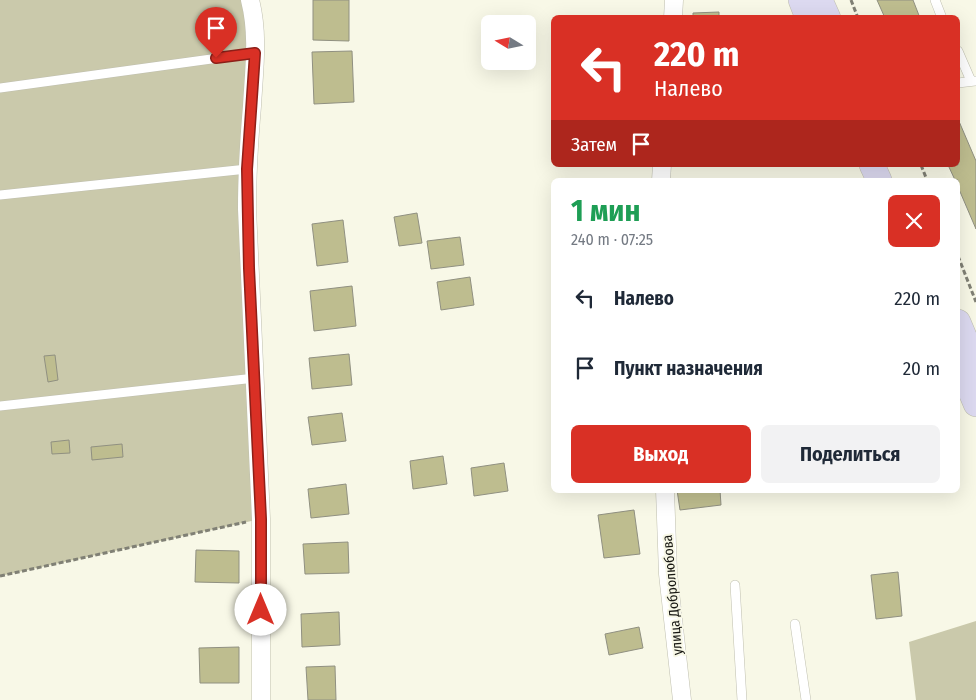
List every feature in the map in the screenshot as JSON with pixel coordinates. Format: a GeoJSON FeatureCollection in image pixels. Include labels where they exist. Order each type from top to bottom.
{"type":"FeatureCollection","features":[{"type":"Feature","properties":{"kind":"main road"},"geometry":{"type":"LineString","coordinates":[[801,0],[807,15]]}},
{"type":"Feature","properties":{"kind":"main road"},"geometry":{"type":"LineString","coordinates":[[820,0],[827,15]]}},
{"type":"Feature","properties":{"kind":"main road"},"geometry":{"type":"LineString","coordinates":[[960,327],[976,365]]}},
{"type":"Feature","properties":{"kind":"main road"},"geometry":{"type":"LineString","coordinates":[[960,366],[976,404]]}},
{"type":"Feature","properties":{"kind":"street"},"geometry":{"type":"LineString","coordinates":[[250,0],[255,19],[255,53],[247,169],[249,268],[261,519],[260,700]]}},
{"type":"Feature","properties":{"kind":"street"},"geometry":{"type":"LineString","coordinates":[[673,15],[674,0]]}},
{"type":"Feature","properties":{"kind":"street","name":"улица Добролюбова"},"geometry":{"type":"LineString","coordinates":[[665,493],[668,574],[682,700]]}},
{"type":"Feature","properties":{"kind":"lane"},"geometry":{"type":"LineString","coordinates":[[934,0],[941,15]]}},
{"type":"Feature","properties":{"kind":"lane"},"geometry":{"type":"LineString","coordinates":[[0,88],[255,53]]}},
{"type":"Feature","properties":{"kind":"lane"},"geometry":{"type":"LineString","coordinates":[[960,55],[974,81],[960,83]]}},
{"type":"Feature","properties":{"kind":"lane"},"geometry":{"type":"LineString","coordinates":[[0,195],[247,169]]}},
{"type":"Feature","properties":{"kind":"lane"},"geometry":{"type":"LineString","coordinates":[[0,406],[255,378]]}},
{"type":"Feature","properties":{"kind":"lane"},"geometry":{"type":"LineString","coordinates":[[735,585],[742,700]]}},
{"type":"Feature","properties":{"kind":"lane"},"geometry":{"type":"LineString","coordinates":[[795,624],[806,700]]}},
{"type":"Feature","properties":{"kind":"path"},"geometry":{"type":"LineString","coordinates":[[851,0],[857,15]]}},
{"type":"Feature","properties":{"kind":"path"},"geometry":{"type":"LineString","coordinates":[[960,261],[976,302]]}},
{"type":"Feature","properties":{"kind":"path"},"geometry":{"type":"LineString","coordinates":[[0,576],[261,519]]}},
{"type":"Feature","properties":{"kind":"green space"},"geometry":{"type":"Polygon","coordinates":[[[0,0],[250,0],[247,169],[261,519],[0,576],[0,0]]]}},
{"type":"Feature","properties":{"kind":"green space"},"geometry":{"type":"Polygon","coordinates":[[[976,621],[976,700],[916,700],[909,642],[976,621]]]}},
{"type":"Feature","properties":{"kind":"building"},"geometry":{"type":"Polygon","coordinates":[[[313,0],[349,0],[349,41],[313,40],[313,0]]]}},
{"type":"Feature","properties":{"kind":"building"},"geometry":{"type":"Polygon","coordinates":[[[877,0],[913,0],[919,15],[884,15],[877,0]]]}},
{"type":"Feature","properties":{"kind":"building"},"geometry":{"type":"Polygon","coordinates":[[[719,12],[719,15],[693,15],[693,13],[719,12]]]}},
{"type":"Feature","properties":{"kind":"building"},"geometry":{"type":"Polygon","coordinates":[[[352,51],[354,102],[314,104],[312,52],[352,51]]]}},
{"type":"Feature","properties":{"kind":"building"},"geometry":{"type":"Polygon","coordinates":[[[960,124],[976,161],[976,229],[960,192],[960,178],[954,178],[949,167],[960,167],[960,124]]]}},
{"type":"Feature","properties":{"kind":"building"},"geometry":{"type":"Polygon","coordinates":[[[417,213],[422,243],[399,246],[394,217],[417,213]]]}},
{"type":"Feature","properties":{"kind":"building"},"geometry":{"type":"Polygon","coordinates":[[[343,220],[348,262],[317,266],[312,224],[343,220]]]}},
{"type":"Feature","properties":{"kind":"building"},"geometry":{"type":"Polygon","coordinates":[[[460,237],[464,265],[431,269],[427,241],[460,237]]]}},
{"type":"Feature","properties":{"kind":"building"},"geometry":{"type":"Polygon","coordinates":[[[470,277],[474,305],[441,310],[437,282],[470,277]]]}},
{"type":"Feature","properties":{"kind":"building"},"geometry":{"type":"Polygon","coordinates":[[[352,286],[356,326],[314,331],[310,291],[352,286]]]}},
{"type":"Feature","properties":{"kind":"building"},"geometry":{"type":"Polygon","coordinates":[[[349,354],[352,385],[312,389],[309,358],[349,354]]]}},
{"type":"Feature","properties":{"kind":"building"},"geometry":{"type":"Polygon","coordinates":[[[55,355],[58,380],[48,382],[44,356],[55,355]]]}},
{"type":"Feature","properties":{"kind":"building"},"geometry":{"type":"Polygon","coordinates":[[[342,413],[346,441],[312,445],[308,417],[342,413]]]}},
{"type":"Feature","properties":{"kind":"building"},"geometry":{"type":"Polygon","coordinates":[[[69,440],[70,453],[52,454],[51,442],[69,440]]]}},
{"type":"Feature","properties":{"kind":"building"},"geometry":{"type":"Polygon","coordinates":[[[122,444],[123,457],[92,460],[91,447],[122,444]]]}},
{"type":"Feature","properties":{"kind":"building"},"geometry":{"type":"Polygon","coordinates":[[[443,456],[447,484],[413,489],[410,461],[443,456]]]}},
{"type":"Feature","properties":{"kind":"building"},"geometry":{"type":"Polygon","coordinates":[[[504,463],[508,491],[474,496],[471,468],[504,463]]]}},
{"type":"Feature","properties":{"kind":"building"},"geometry":{"type":"Polygon","coordinates":[[[346,484],[349,514],[311,518],[308,489],[346,484]]]}},
{"type":"Feature","properties":{"kind":"building"},"geometry":{"type":"Polygon","coordinates":[[[677,493],[720,493],[721,505],[680,510],[677,493]]]}},
{"type":"Feature","properties":{"kind":"building"},"geometry":{"type":"Polygon","coordinates":[[[634,510],[640,554],[604,558],[598,515],[634,510]]]}},
{"type":"Feature","properties":{"kind":"building"},"geometry":{"type":"Polygon","coordinates":[[[348,542],[349,573],[305,574],[303,544],[348,542]]]}},
{"type":"Feature","properties":{"kind":"building"},"geometry":{"type":"Polygon","coordinates":[[[196,550],[239,551],[239,583],[195,582],[196,550]]]}},
{"type":"Feature","properties":{"kind":"building"},"geometry":{"type":"Polygon","coordinates":[[[898,572],[902,616],[876,619],[871,575],[898,572]]]}},
{"type":"Feature","properties":{"kind":"building"},"geometry":{"type":"Polygon","coordinates":[[[339,612],[340,645],[302,647],[301,614],[339,612]]]}},
{"type":"Feature","properties":{"kind":"building"},"geometry":{"type":"Polygon","coordinates":[[[639,627],[643,648],[609,655],[605,634],[639,627]]]}},
{"type":"Feature","properties":{"kind":"building"},"geometry":{"type":"Polygon","coordinates":[[[239,647],[239,683],[200,683],[199,648],[239,647]]]}},
{"type":"Feature","properties":{"kind":"building"},"geometry":{"type":"Polygon","coordinates":[[[335,666],[336,700],[308,700],[306,667],[335,666]]]}},
{"type":"Feature","properties":{"kind":"route"},"geometry":{"type":"LineString","coordinates":[[216,58],[255,53],[247,169],[249,268],[261,519],[261,610]]}}]}
